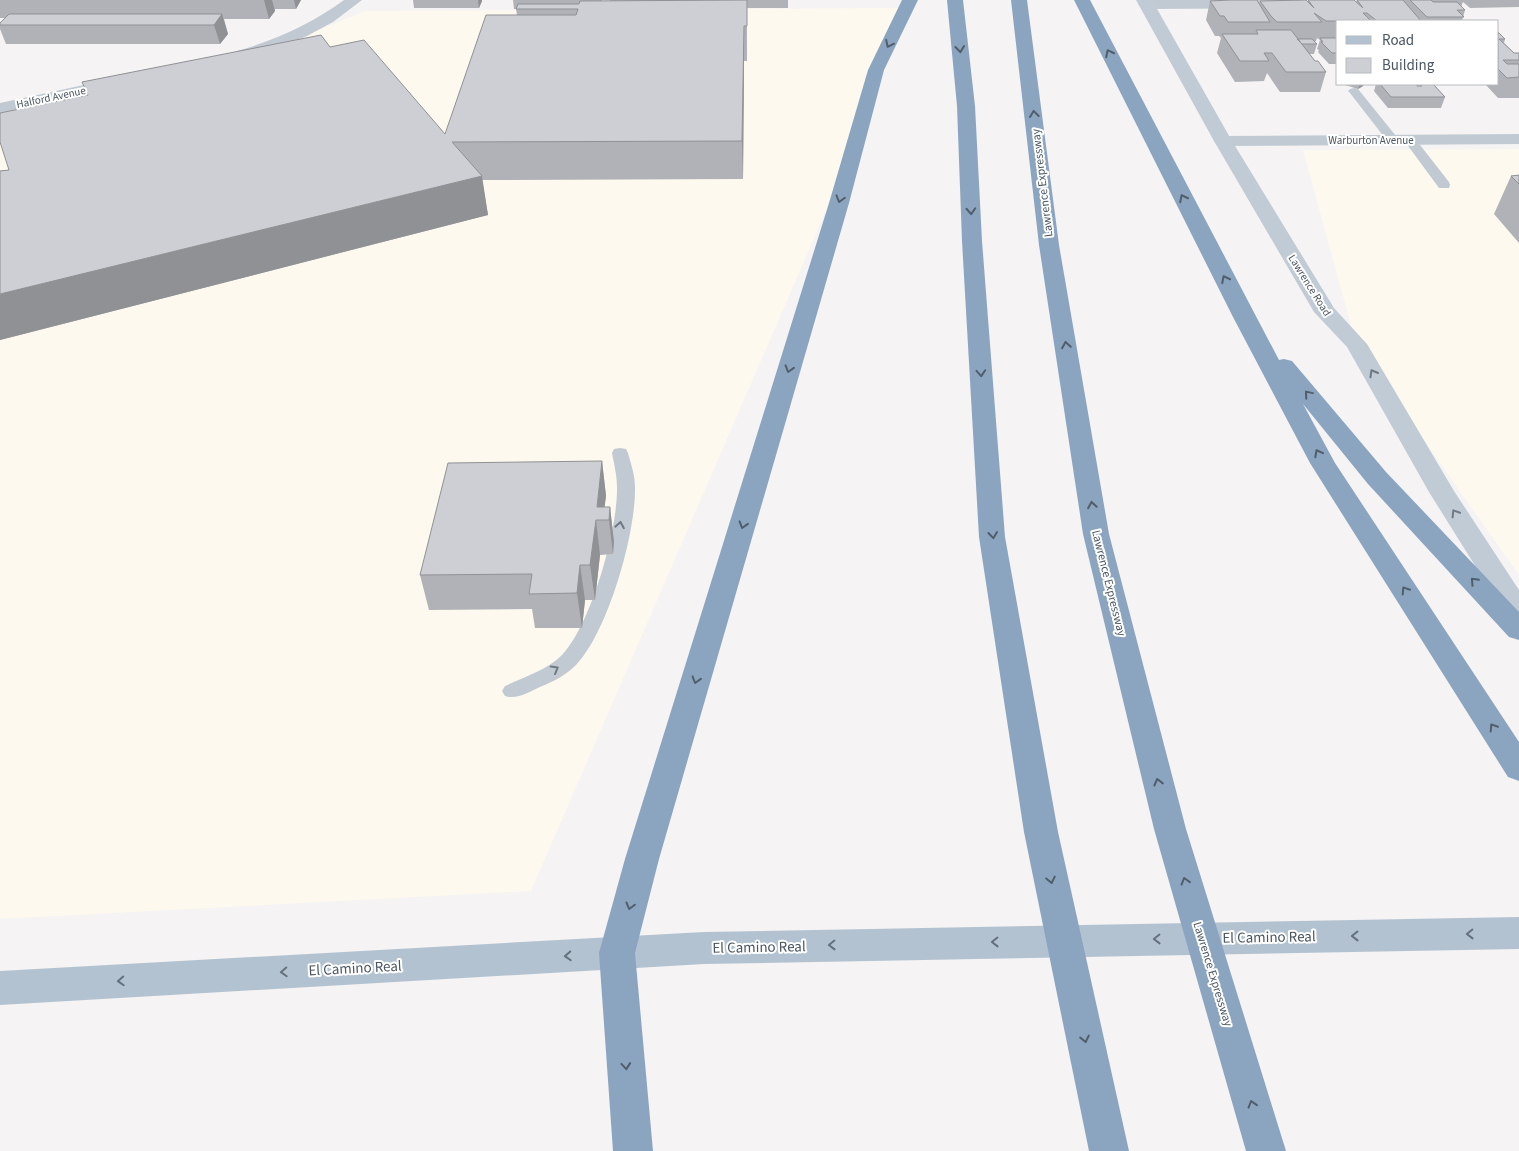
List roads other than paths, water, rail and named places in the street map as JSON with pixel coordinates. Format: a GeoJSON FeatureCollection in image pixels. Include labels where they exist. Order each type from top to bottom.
{"type":"FeatureCollection","features":[{"type":"Feature","properties":{"kind":"highway"},"geometry":{"type":"LineString","coordinates":[[633,1151],[617,953],[645,850],[833,222],[876,70],[910,0]]}},
{"type":"Feature","properties":{"kind":"highway"},"geometry":{"type":"LineString","coordinates":[[956,0],[966,106],[972,241],[992,537],[1041,832],[1109,1151]]}},
{"type":"Feature","properties":{"kind":"highway","name":"Lawrence Expressway"},"geometry":{"type":"LineString","coordinates":[[1019,0],[1049,245],[1096,534],[1170,830],[1266,1151]]}},
{"type":"Feature","properties":{"kind":"highway"},"geometry":{"type":"LineString","coordinates":[[1082,0],[1244,318],[1323,463],[1519,768]]}},
{"type":"Feature","properties":{"kind":"highway"},"geometry":{"type":"LineString","coordinates":[[1244,318],[1377,478],[1519,630]]}},
{"type":"Feature","properties":{"kind":"main road","name":"El Camino Real"},"geometry":{"type":"LineString","coordinates":[[0,988],[704,948],[1519,933]]}},
{"type":"Feature","properties":{"kind":"street"},"geometry":{"type":"LineString","coordinates":[[229,58],[274,46],[326,20],[354,0]]}},
{"type":"Feature","properties":{"kind":"street"},"geometry":{"type":"LineString","coordinates":[[1145,2],[1315,3]]}},
{"type":"Feature","properties":{"kind":"street","name":"Lawrence Road"},"geometry":{"type":"LineString","coordinates":[[1145,2],[1223,141],[1325,312],[1356,344],[1442,492],[1519,613]]}},
{"type":"Feature","properties":{"kind":"street","name":"Halford Avenue"},"geometry":{"type":"LineString","coordinates":[[0,108],[135,79]]}},
{"type":"Feature","properties":{"kind":"street","name":"Warburton Avenue"},"geometry":{"type":"LineString","coordinates":[[1223,141],[1519,139]]}},
{"type":"Feature","properties":{"kind":"lane"},"geometry":{"type":"LineString","coordinates":[[1354,91],[1444,185]]}},
{"type":"Feature","properties":{"kind":"lane"},"geometry":{"type":"LineString","coordinates":[[512,691],[557,669],[567,662],[583,642],[604,594],[611,572],[626,489],[620,453]]}}]}
